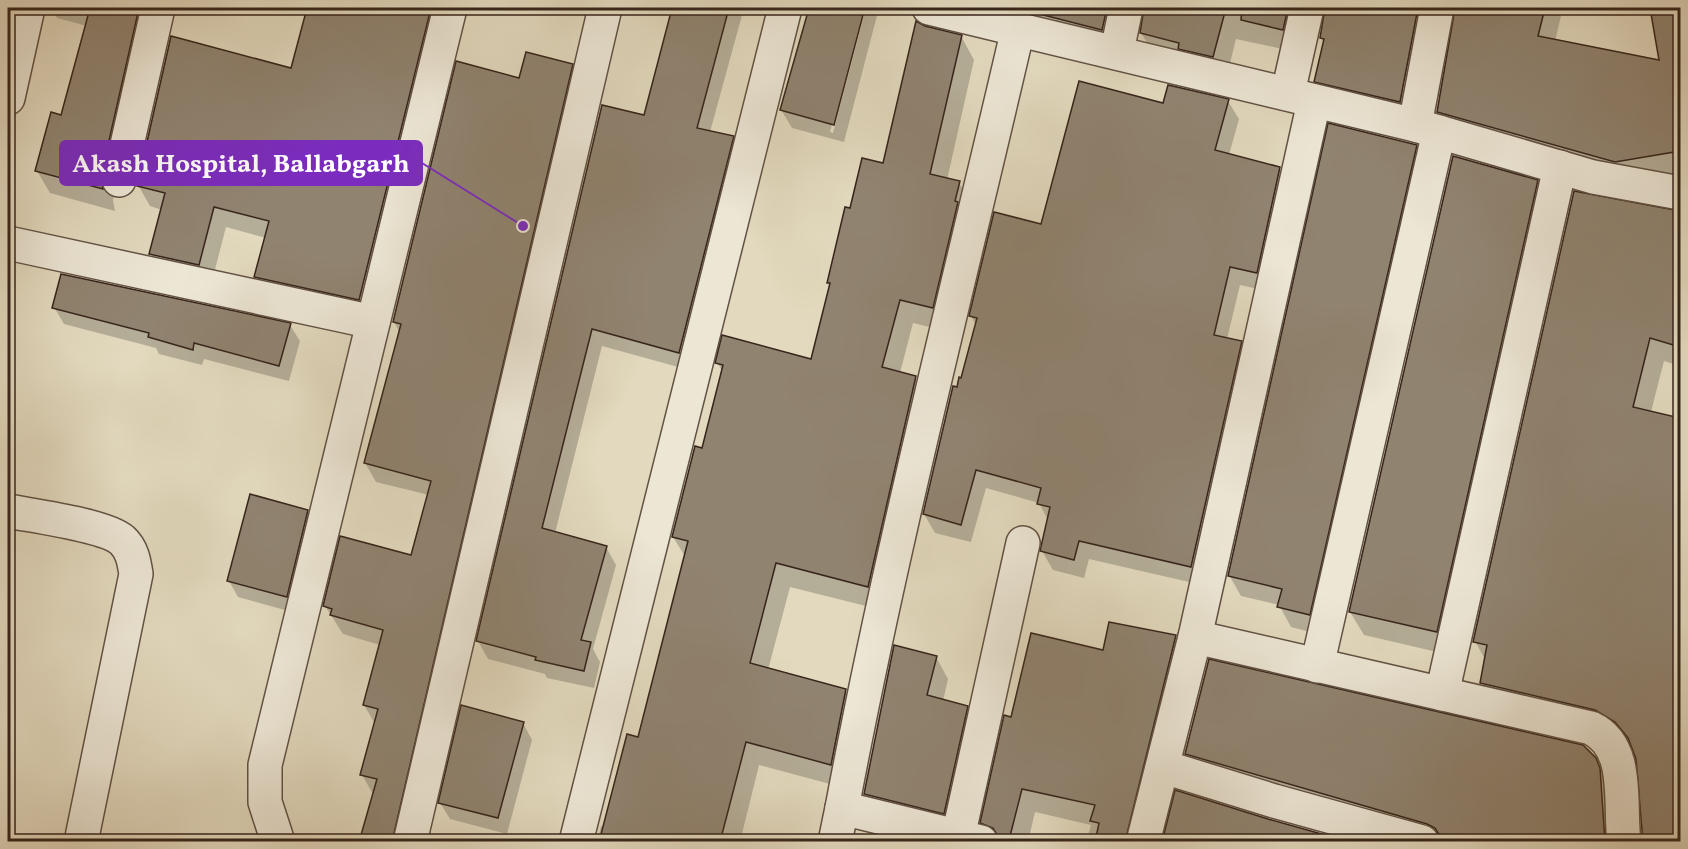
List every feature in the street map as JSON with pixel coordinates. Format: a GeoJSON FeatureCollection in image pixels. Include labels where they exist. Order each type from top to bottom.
{"type":"FeatureCollection","features":[{"type":"Feature","properties":{"kind":"street"},"geometry":{"type":"LineString","coordinates":[[8,98],[28,8]]}},
{"type":"Feature","properties":{"kind":"street"},"geometry":{"type":"LineString","coordinates":[[119,180],[158,8]]}},
{"type":"Feature","properties":{"kind":"street"},"geometry":{"type":"LineString","coordinates":[[278,842],[265,802],[265,765],[450,8]]}},
{"type":"Feature","properties":{"kind":"street"},"geometry":{"type":"LineString","coordinates":[[410,842],[605,8]]}},
{"type":"Feature","properties":{"kind":"street"},"geometry":{"type":"LineString","coordinates":[[576,842],[785,8]]}},
{"type":"Feature","properties":{"kind":"street"},"geometry":{"type":"LineString","coordinates":[[935,8],[1427,128],[1593,177],[1680,193]]}},
{"type":"Feature","properties":{"kind":"street"},"geometry":{"type":"LineString","coordinates":[[1117,51],[1126,8]]}},
{"type":"Feature","properties":{"kind":"street"},"geometry":{"type":"LineString","coordinates":[[1143,842],[1164,767],[1195,637],[1301,97],[1307,8]]}},
{"type":"Feature","properties":{"kind":"street"},"geometry":{"type":"LineString","coordinates":[[1317,666],[1427,128],[1437,8]]}},
{"type":"Feature","properties":{"kind":"street"},"geometry":{"type":"LineString","coordinates":[[835,842],[852,745],[876,634],[1018,29]]}},
{"type":"Feature","properties":{"kind":"street"},"geometry":{"type":"LineString","coordinates":[[1442,694],[1560,167]]}},
{"type":"Feature","properties":{"kind":"street"},"geometry":{"type":"LineString","coordinates":[[8,243],[373,322]]}},
{"type":"Feature","properties":{"kind":"street"},"geometry":{"type":"LineString","coordinates":[[8,511],[104,531],[121,540],[133,555],[136,574],[81,842]]}},
{"type":"Feature","properties":{"kind":"street"},"geometry":{"type":"LineString","coordinates":[[842,808],[970,839],[1023,543]]}},
{"type":"Feature","properties":{"kind":"street"},"geometry":{"type":"LineString","coordinates":[[1195,637],[1591,728],[1603,734],[1610,741],[1618,764],[1624,842]]}},
{"type":"Feature","properties":{"kind":"street"},"geometry":{"type":"LineString","coordinates":[[1164,767],[1284,804],[1422,842]]}},
{"type":"Feature","properties":{"kind":"building"},"geometry":{"type":"Polygon","coordinates":[[[90,8],[139,8],[101,176],[103,189],[35,171],[51,112],[61,115],[90,8]]]}},
{"type":"Feature","properties":{"kind":"building"},"geometry":{"type":"Polygon","coordinates":[[[307,8],[431,8],[359,300],[254,277],[269,221],[214,207],[199,265],[149,254],[165,193],[137,186],[171,36],[291,68],[307,8]]]}},
{"type":"Feature","properties":{"kind":"building"},"geometry":{"type":"Polygon","coordinates":[[[672,8],[729,8],[697,128],[734,136],[679,353],[592,329],[542,528],[607,546],[581,640],[591,642],[584,671],[535,660],[536,657],[476,641],[602,105],[644,115],[672,8]]]}},
{"type":"Feature","properties":{"kind":"building"},"geometry":{"type":"Polygon","coordinates":[[[809,8],[836,8],[863,15],[834,125],[780,110],[809,8]]]}},
{"type":"Feature","properties":{"kind":"building"},"geometry":{"type":"Polygon","coordinates":[[[1016,8],[1107,8],[1102,30],[1016,8]]]}},
{"type":"Feature","properties":{"kind":"building"},"geometry":{"type":"Polygon","coordinates":[[[1144,8],[1226,8],[1213,57],[1178,49],[1179,43],[1140,33],[1144,8]]]}},
{"type":"Feature","properties":{"kind":"building"},"geometry":{"type":"Polygon","coordinates":[[[1242,8],[1288,8],[1283,30],[1241,20],[1242,8]]]}},
{"type":"Feature","properties":{"kind":"building"},"geometry":{"type":"Polygon","coordinates":[[[1325,8],[1418,8],[1400,102],[1314,82],[1324,39],[1320,38],[1325,8]]]}},
{"type":"Feature","properties":{"kind":"building"},"geometry":{"type":"Polygon","coordinates":[[[1455,8],[1545,8],[1538,36],[1659,60],[1650,8],[1680,8],[1680,151],[1615,162],[1437,112],[1455,8]]]}},
{"type":"Feature","properties":{"kind":"building"},"geometry":{"type":"Polygon","coordinates":[[[916,21],[925,26],[962,35],[930,174],[960,181],[955,201],[958,202],[933,308],[900,300],[882,367],[916,376],[868,587],[776,563],[750,663],[846,689],[831,765],[746,742],[720,842],[599,842],[627,734],[638,737],[688,541],[672,537],[695,446],[702,448],[723,365],[715,363],[722,335],[811,359],[830,283],[827,283],[845,207],[850,208],[862,158],[883,163],[916,21]]]}},
{"type":"Feature","properties":{"kind":"building"},"geometry":{"type":"Polygon","coordinates":[[[526,52],[573,64],[392,842],[359,842],[377,779],[360,775],[378,709],[363,705],[383,630],[330,615],[332,609],[323,606],[340,536],[411,555],[431,481],[364,463],[401,324],[393,322],[456,61],[519,78],[526,52]]]}},
{"type":"Feature","properties":{"kind":"building"},"geometry":{"type":"Polygon","coordinates":[[[1079,81],[1163,103],[1168,85],[1229,99],[1215,150],[1280,167],[1257,273],[1230,267],[1214,335],[1242,341],[1191,567],[1079,541],[1074,560],[1040,551],[1050,507],[1037,504],[1041,488],[976,470],[961,525],[923,514],[953,386],[957,387],[959,377],[961,378],[977,318],[969,316],[994,212],[1041,224],[1079,81]]]}},
{"type":"Feature","properties":{"kind":"building"},"geometry":{"type":"Polygon","coordinates":[[[1328,123],[1417,145],[1310,615],[1277,607],[1282,589],[1228,576],[1328,123]]]}},
{"type":"Feature","properties":{"kind":"building"},"geometry":{"type":"Polygon","coordinates":[[[1453,156],[1538,180],[1437,632],[1349,612],[1453,156]]]}},
{"type":"Feature","properties":{"kind":"building"},"geometry":{"type":"Polygon","coordinates":[[[1574,191],[1680,211],[1680,347],[1650,338],[1633,407],[1680,418],[1680,842],[1643,842],[1636,759],[1628,738],[1615,722],[1595,710],[1480,683],[1487,645],[1473,642],[1574,191]]]}},
{"type":"Feature","properties":{"kind":"building"},"geometry":{"type":"Polygon","coordinates":[[[61,274],[291,323],[279,366],[194,343],[193,350],[148,337],[149,333],[52,308],[61,274]]]}},
{"type":"Feature","properties":{"kind":"building"},"geometry":{"type":"Polygon","coordinates":[[[250,494],[308,510],[287,597],[227,581],[250,494]]]}},
{"type":"Feature","properties":{"kind":"building"},"geometry":{"type":"Polygon","coordinates":[[[1109,622],[1176,635],[1125,842],[1095,842],[1099,823],[1090,821],[1095,805],[1022,789],[1009,840],[999,838],[993,828],[980,823],[1004,715],[1011,717],[1031,633],[1103,650],[1109,622]]]}},
{"type":"Feature","properties":{"kind":"building"},"geometry":{"type":"Polygon","coordinates":[[[894,645],[937,656],[927,695],[968,706],[944,814],[864,794],[894,645]]]}},
{"type":"Feature","properties":{"kind":"building"},"geometry":{"type":"Polygon","coordinates":[[[1209,659],[1583,745],[1596,758],[1600,768],[1605,842],[1459,842],[1440,836],[1435,828],[1427,824],[1185,754],[1209,659]]]}},
{"type":"Feature","properties":{"kind":"building"},"geometry":{"type":"Polygon","coordinates":[[[461,705],[524,722],[498,818],[438,803],[461,705]]]}},
{"type":"Feature","properties":{"kind":"building"},"geometry":{"type":"Polygon","coordinates":[[[1175,790],[1268,819],[1350,842],[1162,842],[1175,790]]]}},
{"type":"Feature","properties":{"kind":"place","name":"Akash Hospital, Ballabgarh"},"geometry":{"type":"Point","coordinates":[523,226]}}]}
